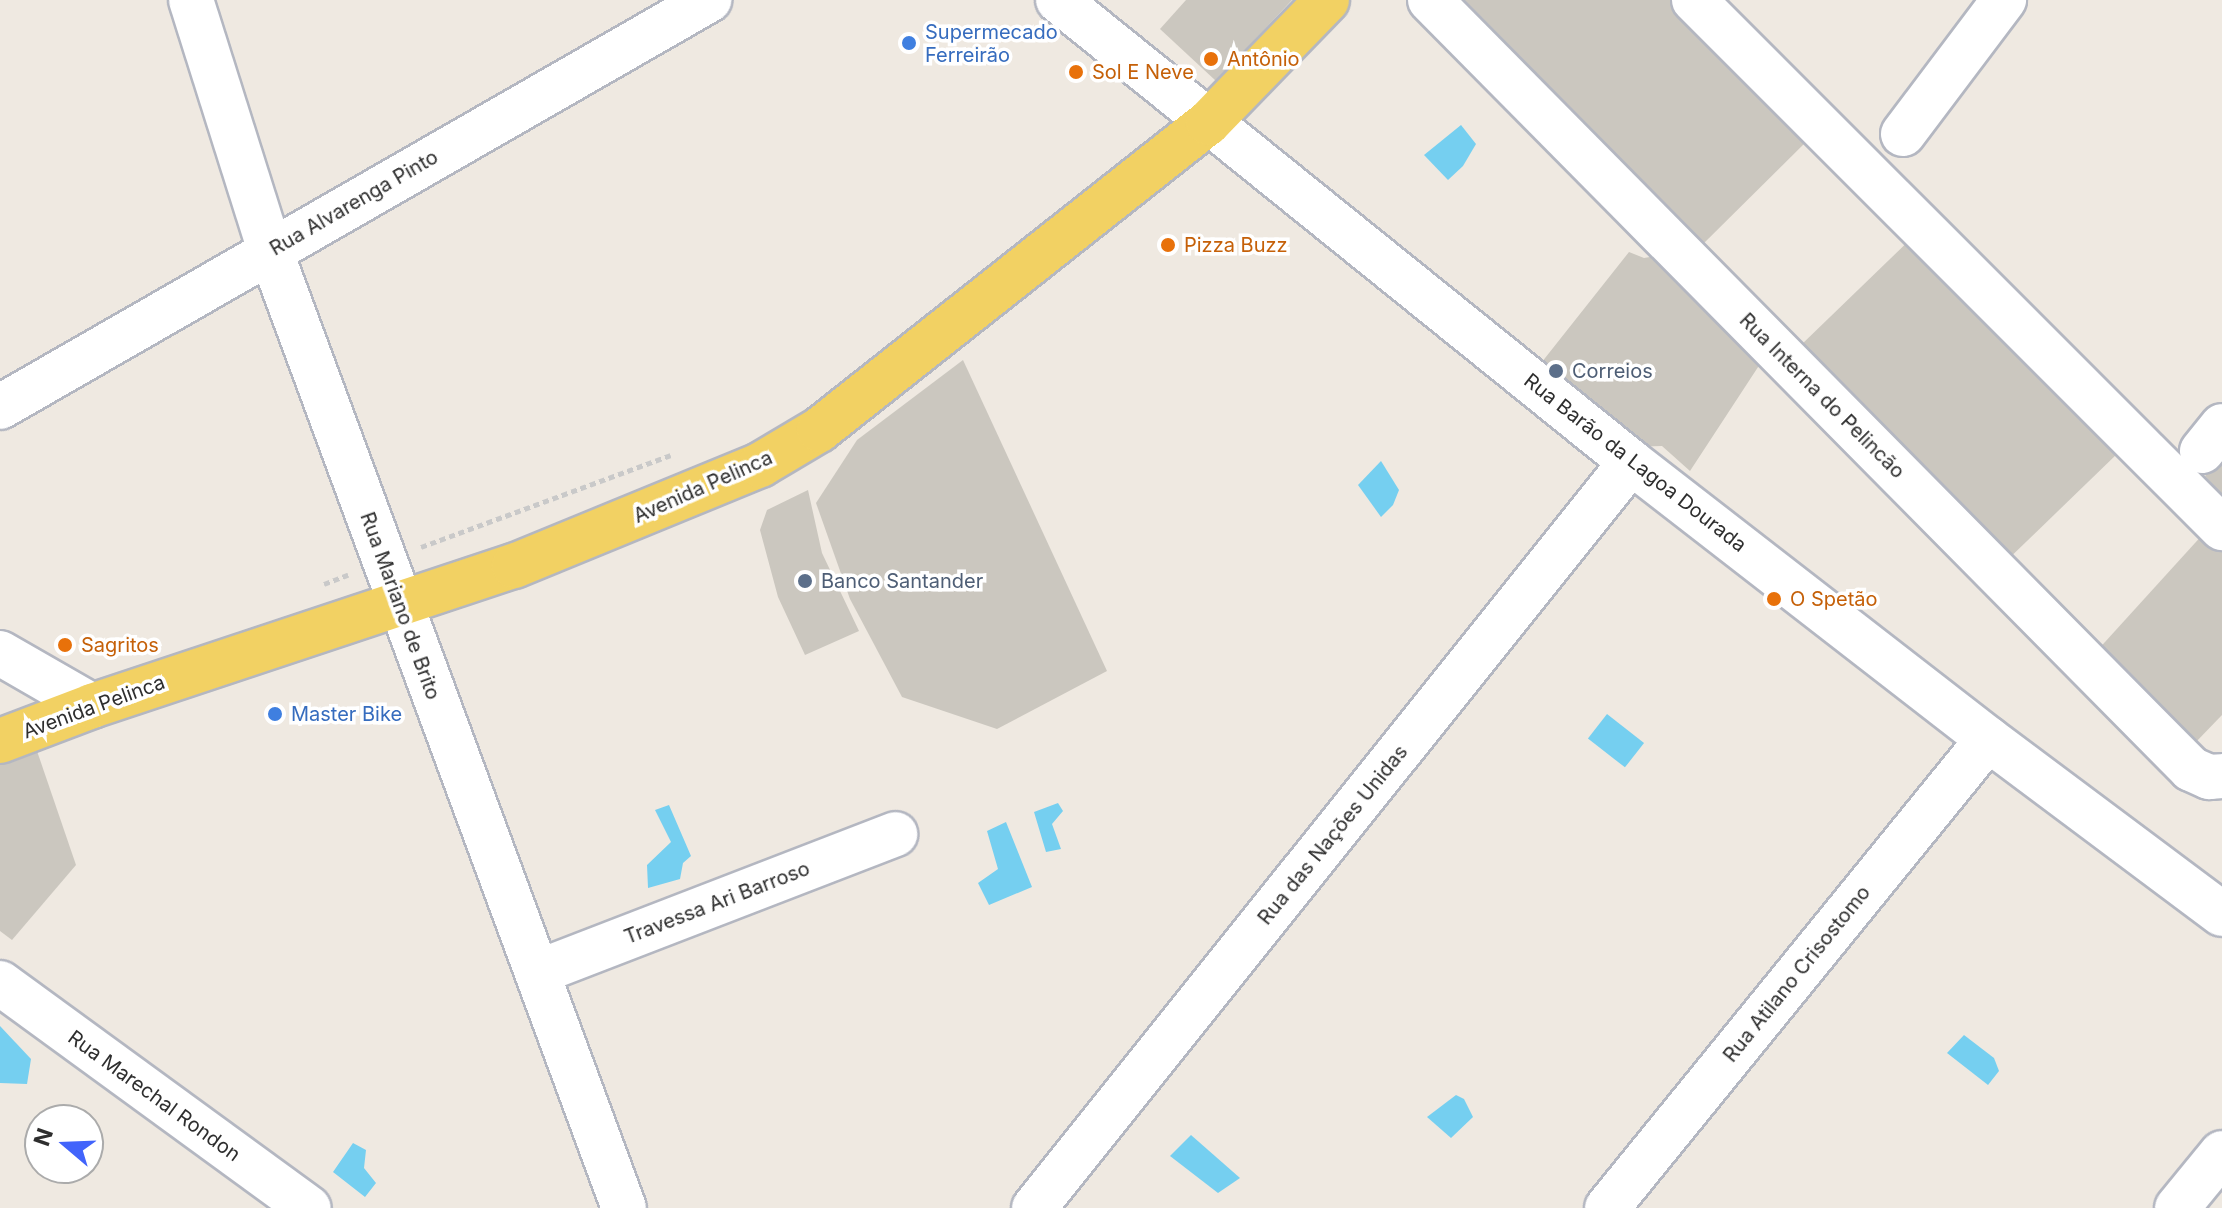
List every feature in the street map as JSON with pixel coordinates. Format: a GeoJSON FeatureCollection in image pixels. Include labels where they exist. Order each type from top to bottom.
{"type":"FeatureCollection","features":[{"type":"Feature","properties":{"kind":"main road","name":"Avenida Pelinca"},"geometry":{"type":"LineString","coordinates":[[0,741],[92,706],[399,606],[542,555],[710,487],[772,458],[819,430],[1208,123],[1327,0]]}},
{"type":"Feature","properties":{"kind":"street","name":"Rua Mariano de Brito"},"geometry":{"type":"LineString","coordinates":[[191,0],[270,250],[624,1208]]}},
{"type":"Feature","properties":{"kind":"street","name":"Rua Alvarenga Pinto"},"geometry":{"type":"LineString","coordinates":[[0,407],[709,0]]}},
{"type":"Feature","properties":{"kind":"street","name":"Rua Barão da Lagoa Dourada"},"geometry":{"type":"LineString","coordinates":[[1058,0],[1631,462],[1988,739],[2222,914]]}},
{"type":"Feature","properties":{"kind":"street","name":"Rua Interna do Pelincão"},"geometry":{"type":"LineString","coordinates":[[1430,0],[2191,769],[2209,777],[2222,776]]}},
{"type":"Feature","properties":{"kind":"street"},"geometry":{"type":"LineString","coordinates":[[1694,0],[2222,528]]}},
{"type":"Feature","properties":{"kind":"street"},"geometry":{"type":"LineString","coordinates":[[1903,134],[2004,0]]}},
{"type":"Feature","properties":{"kind":"street","name":"Rua das Nações Unidas"},"geometry":{"type":"LineString","coordinates":[[1034,1208],[1631,462]]}},
{"type":"Feature","properties":{"kind":"street"},"geometry":{"type":"LineString","coordinates":[[0,653],[92,706]]}},
{"type":"Feature","properties":{"kind":"street","name":"Rua Atilano Crisostomo"},"geometry":{"type":"LineString","coordinates":[[1607,1208],[1988,739]]}},
{"type":"Feature","properties":{"kind":"street","name":"Travessa Ari Barroso"},"geometry":{"type":"LineString","coordinates":[[538,972],[895,834]]}},
{"type":"Feature","properties":{"kind":"street","name":"Rua Marechal Rondon"},"geometry":{"type":"LineString","coordinates":[[0,983],[305,1207]]}},
{"type":"Feature","properties":{"kind":"street"},"geometry":{"type":"LineString","coordinates":[[2177,1208],[2222,1153]]}},
{"type":"Feature","properties":{"kind":"path"},"geometry":{"type":"LineString","coordinates":[[383,562],[673,455]]}},
{"type":"Feature","properties":{"kind":"water"},"geometry":{"type":"Polygon","coordinates":[[[1461,125],[1476,144],[1463,166],[1448,180],[1424,155],[1461,125]]]}},
{"type":"Feature","properties":{"kind":"water"},"geometry":{"type":"Polygon","coordinates":[[[1381,461],[1399,490],[1393,505],[1381,517],[1358,485],[1381,461]]]}},
{"type":"Feature","properties":{"kind":"water"},"geometry":{"type":"Polygon","coordinates":[[[1607,714],[1644,743],[1625,767],[1588,738],[1607,714]]]}},
{"type":"Feature","properties":{"kind":"water"},"geometry":{"type":"Polygon","coordinates":[[[1058,803],[1063,811],[1052,824],[1061,849],[1046,852],[1034,812],[1058,803]]]}},
{"type":"Feature","properties":{"kind":"water"},"geometry":{"type":"Polygon","coordinates":[[[669,805],[691,856],[683,863],[680,879],[648,888],[647,865],[671,842],[655,810],[669,805]]]}},
{"type":"Feature","properties":{"kind":"water"},"geometry":{"type":"Polygon","coordinates":[[[1006,822],[1032,887],[989,905],[978,883],[998,869],[987,831],[1006,822]]]}},
{"type":"Feature","properties":{"kind":"water"},"geometry":{"type":"Polygon","coordinates":[[[0,1026],[31,1059],[27,1084],[0,1083],[0,1026]]]}},
{"type":"Feature","properties":{"kind":"water"},"geometry":{"type":"Polygon","coordinates":[[[1964,1035],[1994,1058],[1999,1071],[1988,1085],[1947,1053],[1964,1035]]]}},
{"type":"Feature","properties":{"kind":"water"},"geometry":{"type":"Polygon","coordinates":[[[1456,1095],[1464,1099],[1473,1117],[1451,1138],[1427,1117],[1456,1095]]]}},
{"type":"Feature","properties":{"kind":"water"},"geometry":{"type":"Polygon","coordinates":[[[1191,1135],[1240,1178],[1218,1193],[1170,1156],[1191,1135]]]}},
{"type":"Feature","properties":{"kind":"water"},"geometry":{"type":"Polygon","coordinates":[[[353,1143],[366,1150],[364,1168],[376,1183],[365,1197],[333,1172],[353,1143]]]}},
{"type":"Feature","properties":{"kind":"building"},"geometry":{"type":"Polygon","coordinates":[[[1186,0],[1292,0],[1216,81],[1160,29],[1186,0]]]}},
{"type":"Feature","properties":{"kind":"building"},"geometry":{"type":"Polygon","coordinates":[[[1446,0],[1685,0],[1815,133],[1699,248],[1446,0]]]}},
{"type":"Feature","properties":{"kind":"building"},"geometry":{"type":"Polygon","coordinates":[[[1919,231],[2126,445],[1998,569],[1791,355],[1919,231]]]}},
{"type":"Feature","properties":{"kind":"building"},"geometry":{"type":"Polygon","coordinates":[[[1629,252],[1644,258],[1662,255],[1762,361],[1690,471],[1662,446],[1628,447],[1534,372],[1629,252]]]}},
{"type":"Feature","properties":{"kind":"building"},"geometry":{"type":"Polygon","coordinates":[[[963,360],[1107,671],[997,729],[902,697],[850,599],[816,503],[857,440],[963,360]]]}},
{"type":"Feature","properties":{"kind":"building"},"geometry":{"type":"Polygon","coordinates":[[[2222,460],[2222,495],[2205,476],[2222,460]]]}},
{"type":"Feature","properties":{"kind":"building","name":"Banco Santander"},"geometry":{"type":"Polygon","coordinates":[[[808,490],[822,553],[859,631],[805,655],[778,597],[760,530],[767,510],[808,490]]]}},
{"type":"Feature","properties":{"kind":"building"},"geometry":{"type":"Polygon","coordinates":[[[2205,532],[2222,546],[2222,715],[2194,744],[2095,653],[2205,532]]]}},
{"type":"Feature","properties":{"kind":"building"},"geometry":{"type":"Polygon","coordinates":[[[37,751],[76,865],[12,940],[0,931],[0,764],[37,751]]]}},
{"type":"Feature","properties":{"kind":"place","name":"Supermecado Ferreirão"},"geometry":{"type":"Point","coordinates":[909,43]}},
{"type":"Feature","properties":{"kind":"place","name":"Antônio"},"geometry":{"type":"Point","coordinates":[1211,59]}},
{"type":"Feature","properties":{"kind":"place","name":"Sol E Neve"},"geometry":{"type":"Point","coordinates":[1076,72]}},
{"type":"Feature","properties":{"kind":"place","name":"Pizza Buzz"},"geometry":{"type":"Point","coordinates":[1168,245]}},
{"type":"Feature","properties":{"kind":"place","name":"Correios"},"geometry":{"type":"Point","coordinates":[1556,371]}},
{"type":"Feature","properties":{"kind":"place","name":"Banco Santander"},"geometry":{"type":"Point","coordinates":[805,581]}},
{"type":"Feature","properties":{"kind":"place","name":"O Spetão"},"geometry":{"type":"Point","coordinates":[1774,599]}},
{"type":"Feature","properties":{"kind":"place","name":"Sagritos"},"geometry":{"type":"Point","coordinates":[65,645]}},
{"type":"Feature","properties":{"kind":"place","name":"Master Bike"},"geometry":{"type":"Point","coordinates":[275,714]}}]}
